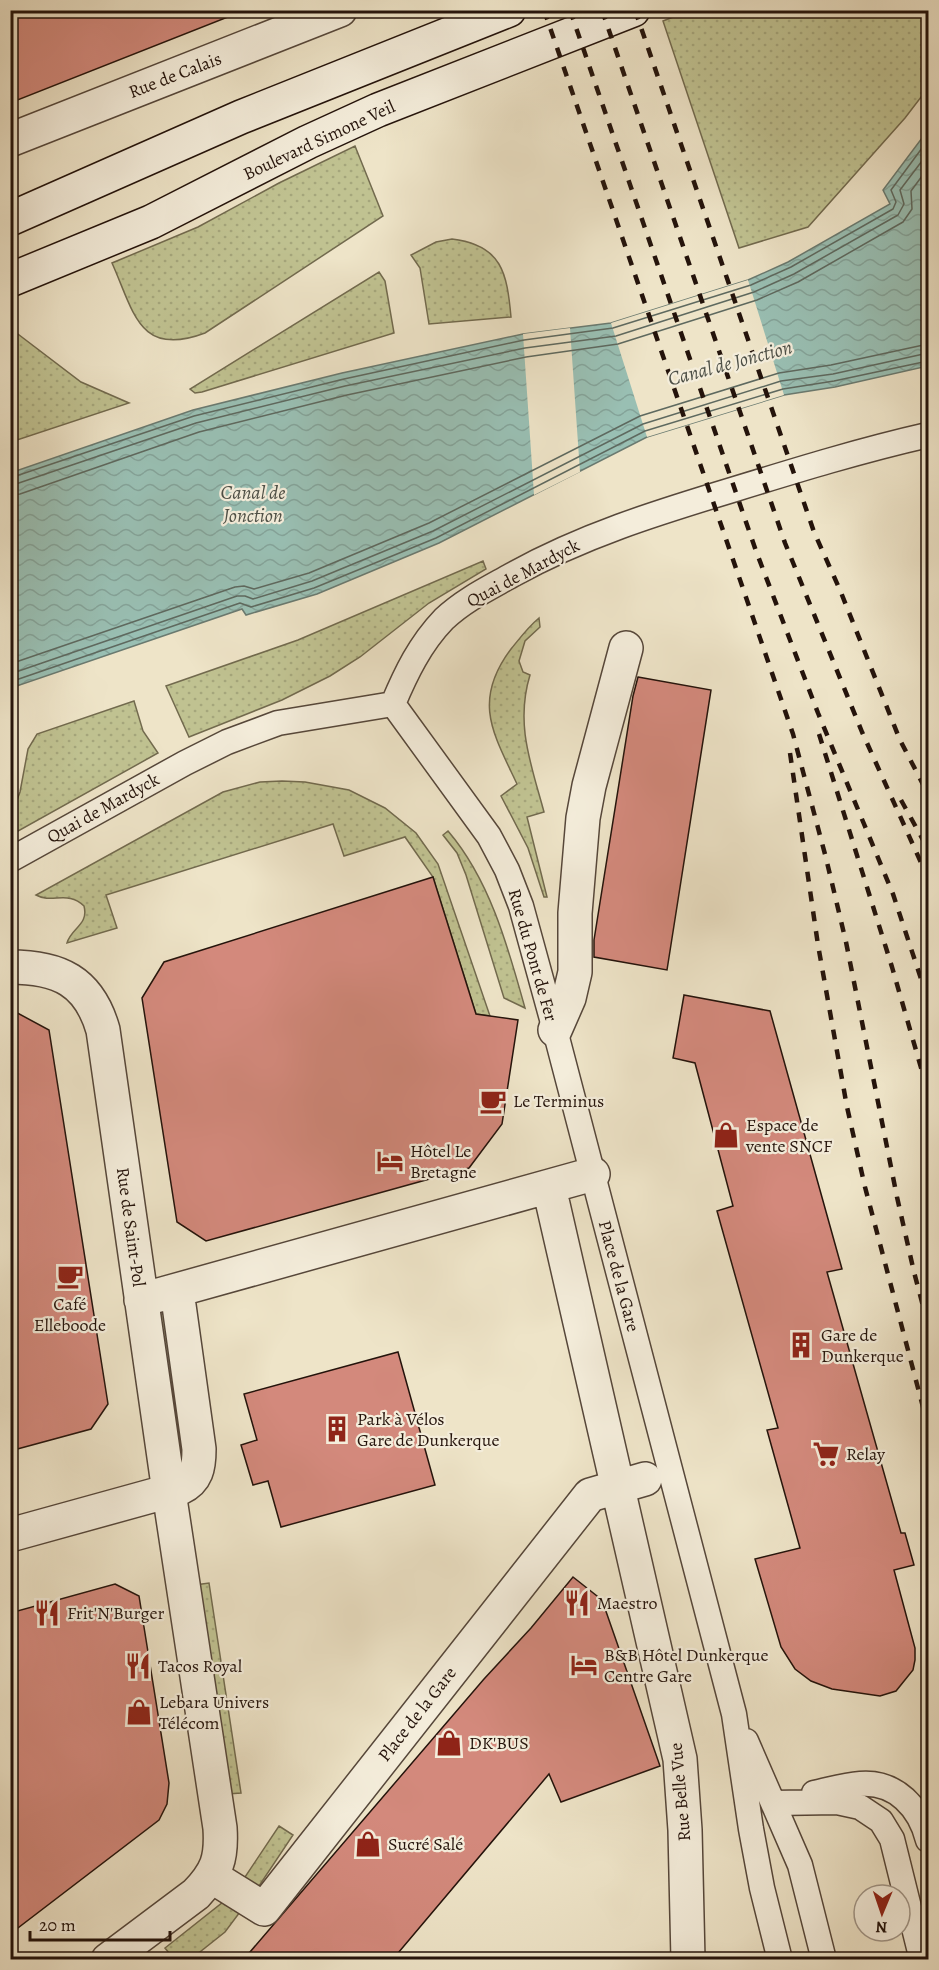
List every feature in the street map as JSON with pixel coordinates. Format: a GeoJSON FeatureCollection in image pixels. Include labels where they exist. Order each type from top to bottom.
{"type":"FeatureCollection","features":[{"type":"Feature","properties":{"kind":"street","name":"Rue de Calais"},"geometry":{"type":"LineString","coordinates":[[10,140],[340,10]]}},
{"type":"Feature","properties":{"kind":"street"},"geometry":{"type":"LineString","coordinates":[[10,219],[240,117],[509,10]]}},
{"type":"Feature","properties":{"kind":"street","name":"Boulevard Simone Veil"},"geometry":{"type":"LineString","coordinates":[[10,280],[151,222],[308,142],[369,114],[633,10]]}},
{"type":"Feature","properties":{"kind":"street","name":"Rue du Pont de Fer"},"geometry":{"type":"LineString","coordinates":[[555,1030],[569,998],[574,972],[575,913],[583,818],[589,786],[626,648]]}},
{"type":"Feature","properties":{"kind":"street","name":"Rue de Saint-Pol"},"geometry":{"type":"LineString","coordinates":[[10,968],[38,968],[64,976],[84,991],[92,1001],[103,1030],[169,1491]]}},
{"type":"Feature","properties":{"kind":"street"},"geometry":{"type":"LineString","coordinates":[[141,1300],[593,1174]]}},
{"type":"Feature","properties":{"kind":"street"},"geometry":{"type":"LineString","coordinates":[[549,1187],[632,1483]]}},
{"type":"Feature","properties":{"kind":"street"},"geometry":{"type":"LineString","coordinates":[[10,1535],[169,1491],[188,1484],[197,1472],[199,1449],[177,1291]]}},
{"type":"Feature","properties":{"kind":"street","name":"Rue Belle Vue"},"geometry":{"type":"LineString","coordinates":[[632,1483],[643,1592],[680,1759],[685,1830],[688,1951]]}},
{"type":"Feature","properties":{"kind":"street","name":"Place de la Gare"},"geometry":{"type":"LineString","coordinates":[[211,1876],[264,1909],[590,1495],[632,1483]]}},
{"type":"Feature","properties":{"kind":"street"},"geometry":{"type":"LineString","coordinates":[[108,1959],[196,1894],[211,1876],[220,1857],[220,1828],[169,1491]]}},
{"type":"Feature","properties":{"kind":"lane","name":"Quai de Mardyck"},"geometry":{"type":"LineString","coordinates":[[10,860],[226,742],[278,723],[393,704],[410,665],[444,619],[478,594],[535,562],[643,517],[807,466],[928,435]]}},
{"type":"Feature","properties":{"kind":"lane","name":"Rue du Pont de Fer"},"geometry":{"type":"LineString","coordinates":[[393,704],[478,821],[507,870],[526,925],[555,1030]]}},
{"type":"Feature","properties":{"kind":"lane","name":"Place de la Gare"},"geometry":{"type":"LineString","coordinates":[[555,1030],[734,1714]]}},
{"type":"Feature","properties":{"kind":"lane"},"geometry":{"type":"LineString","coordinates":[[734,1714],[800,1865],[824,1959]]}},
{"type":"Feature","properties":{"kind":"lane"},"geometry":{"type":"LineString","coordinates":[[734,1714],[762,1888],[780,1959]]}},
{"type":"Feature","properties":{"kind":"lane"},"geometry":{"type":"LineString","coordinates":[[748,1810],[850,1785],[874,1784],[885,1786],[915,1808],[926,1829],[928,1840]]}},
{"type":"Feature","properties":{"kind":"lane"},"geometry":{"type":"LineString","coordinates":[[774,1803],[837,1802],[860,1807],[881,1821],[892,1839],[922,1959]]}},
{"type":"Feature","properties":{"kind":"green space"},"geometry":{"type":"Polygon","coordinates":[[[691,10],[928,11],[928,88],[905,118],[808,227],[739,248],[663,21],[691,10]]]}},
{"type":"Feature","properties":{"kind":"green space"},"geometry":{"type":"Polygon","coordinates":[[[355,146],[383,216],[205,333],[183,339],[166,340],[152,335],[142,326],[112,263],[198,227],[279,183],[355,146]]]}},
{"type":"Feature","properties":{"kind":"green space"},"geometry":{"type":"Polygon","coordinates":[[[452,239],[469,242],[482,248],[499,264],[507,287],[511,317],[429,324],[420,268],[411,255],[436,242],[452,239]]]}},
{"type":"Feature","properties":{"kind":"green space"},"geometry":{"type":"Polygon","coordinates":[[[379,272],[385,281],[394,333],[202,392],[195,393],[190,389],[379,272]]]}},
{"type":"Feature","properties":{"kind":"green space"},"geometry":{"type":"Polygon","coordinates":[[[10,328],[81,382],[129,403],[11,442],[10,328]]]}},
{"type":"Feature","properties":{"kind":"green space"},"geometry":{"type":"Polygon","coordinates":[[[483,561],[486,569],[429,603],[360,657],[330,676],[282,700],[189,737],[166,686],[298,640],[483,561]]]}},
{"type":"Feature","properties":{"kind":"green space"},"geometry":{"type":"Polygon","coordinates":[[[539,618],[540,627],[525,641],[519,661],[523,672],[530,675],[524,710],[524,727],[526,744],[544,812],[527,817],[547,897],[544,897],[528,848],[501,796],[517,784],[494,733],[489,701],[499,668],[511,649],[539,618]]]}},
{"type":"Feature","properties":{"kind":"green space"},"geometry":{"type":"Polygon","coordinates":[[[134,701],[143,731],[158,753],[11,835],[11,816],[20,792],[28,749],[37,734],[134,701]]]}},
{"type":"Feature","properties":{"kind":"green space"},"geometry":{"type":"Polygon","coordinates":[[[260,782],[305,782],[349,790],[385,808],[416,833],[438,864],[490,1016],[476,1014],[433,877],[405,837],[344,856],[333,824],[106,895],[117,928],[67,943],[84,918],[84,906],[72,899],[36,895],[223,792],[260,782]]]}},
{"type":"Feature","properties":{"kind":"green space"},"geometry":{"type":"Polygon","coordinates":[[[448,831],[463,850],[486,892],[504,938],[525,1008],[504,998],[466,875],[457,853],[443,835],[448,831]]]}},
{"type":"Feature","properties":{"kind":"green space"},"geometry":{"type":"Polygon","coordinates":[[[167,1313],[180,1401],[167,1403],[155,1315],[167,1313]]]}},
{"type":"Feature","properties":{"kind":"green space"},"geometry":{"type":"Polygon","coordinates":[[[209,1583],[241,1793],[227,1794],[195,1585],[209,1583]]]}},
{"type":"Feature","properties":{"kind":"green space"},"geometry":{"type":"Polygon","coordinates":[[[279,1826],[293,1835],[257,1889],[243,1880],[279,1826]]]}},
{"type":"Feature","properties":{"kind":"green space"},"geometry":{"type":"Polygon","coordinates":[[[232,1895],[246,1904],[225,1932],[191,1959],[174,1959],[165,1948],[232,1895]]]}},
{"type":"Feature","properties":{"kind":"water","name":"Canal de Jonction"},"geometry":{"type":"Polygon","coordinates":[[[928,130],[928,366],[835,387],[784,395],[647,437],[439,543],[317,594],[246,615],[242,609],[11,688],[10,473],[193,410],[342,373],[523,334],[611,323],[748,280],[788,262],[890,204],[883,190],[928,130]]]}},
{"type":"Feature","properties":{"kind":"pier"},"geometry":{"type":"Polygon","coordinates":[[[748,280],[784,395],[647,437],[611,323],[748,280]]]}},
{"type":"Feature","properties":{"kind":"pier"},"geometry":{"type":"Polygon","coordinates":[[[570,328],[580,472],[534,495],[523,334],[570,328]]]}},
{"type":"Feature","properties":{"kind":"building"},"geometry":{"type":"Polygon","coordinates":[[[10,10],[238,10],[238,13],[10,103],[10,10]]]}},
{"type":"Feature","properties":{"kind":"building"},"geometry":{"type":"Polygon","coordinates":[[[638,677],[711,690],[667,970],[594,957],[594,940],[638,677]]]}},
{"type":"Feature","properties":{"kind":"building"},"geometry":{"type":"Polygon","coordinates":[[[433,877],[476,1014],[518,1020],[502,1124],[469,1168],[206,1241],[177,1222],[142,998],[164,962],[433,877]]]}},
{"type":"Feature","properties":{"kind":"building","name":"Gare de Dunkerque"},"geometry":{"type":"Polygon","coordinates":[[[684,995],[770,1011],[842,1269],[827,1272],[901,1533],[905,1533],[914,1565],[894,1570],[915,1648],[913,1670],[896,1691],[880,1696],[832,1689],[811,1681],[795,1669],[781,1647],[755,1559],[800,1548],[767,1430],[778,1428],[717,1211],[733,1206],[695,1063],[673,1058],[684,995]]]}},
{"type":"Feature","properties":{"kind":"building"},"geometry":{"type":"Polygon","coordinates":[[[10,1009],[49,1030],[108,1404],[91,1429],[10,1451],[10,1009]]]}},
{"type":"Feature","properties":{"kind":"building","name":"Park à Vélos Gare de Dunkerque"},"geometry":{"type":"Polygon","coordinates":[[[398,1352],[435,1485],[281,1527],[268,1481],[253,1485],[241,1445],[257,1440],[244,1394],[398,1352]]]}},
{"type":"Feature","properties":{"kind":"building"},"geometry":{"type":"Polygon","coordinates":[[[573,1577],[602,1600],[660,1766],[561,1802],[549,1774],[393,1959],[244,1959],[484,1679],[531,1628],[573,1577]]]}},
{"type":"Feature","properties":{"kind":"building"},"geometry":{"type":"Polygon","coordinates":[[[115,1584],[139,1596],[169,1783],[167,1804],[159,1820],[10,1934],[10,1613],[115,1584]]]}},
{"type":"Feature","properties":{"kind":"railway"},"geometry":{"type":"LineString","coordinates":[[544,10],[793,734],[846,942],[897,1197],[928,1325]]}},
{"type":"Feature","properties":{"kind":"railway"},"geometry":{"type":"LineString","coordinates":[[570,10],[756,551],[818,713],[893,894],[928,1000]]}},
{"type":"Feature","properties":{"kind":"railway"},"geometry":{"type":"LineString","coordinates":[[602,10],[785,543],[862,732],[928,878]]}},
{"type":"Feature","properties":{"kind":"railway"},"geometry":{"type":"LineString","coordinates":[[635,10],[814,532],[840,590],[900,740],[928,794]]}},
{"type":"Feature","properties":{"kind":"railway"},"geometry":{"type":"LineString","coordinates":[[819,734],[892,967],[928,1092]]}},
{"type":"Feature","properties":{"kind":"railway"},"geometry":{"type":"LineString","coordinates":[[790,753],[818,945],[847,1107],[865,1187],[928,1426]]}},
{"type":"Feature","properties":{"kind":"railway"},"geometry":{"type":"LineString","coordinates":[[901,800],[928,849]]}},
{"type":"Feature","properties":{"kind":"place","name":"Le Terminus"},"geometry":{"type":"Point","coordinates":[493,1101]}},
{"type":"Feature","properties":{"kind":"place","name":"Espace de vente SNCF"},"geometry":{"type":"Point","coordinates":[726,1135]}},
{"type":"Feature","properties":{"kind":"place","name":"Hôtel Le Bretagne"},"geometry":{"type":"Point","coordinates":[390,1161]}},
{"type":"Feature","properties":{"kind":"place","name":"Café Elleboode"},"geometry":{"type":"Point","coordinates":[70,1276]}},
{"type":"Feature","properties":{"kind":"place","name":"Gare de Dunkerque"},"geometry":{"type":"Point","coordinates":[801,1345]}},
{"type":"Feature","properties":{"kind":"place","name":"Park à Vélos Gare de Dunkerque"},"geometry":{"type":"Point","coordinates":[337,1429]}},
{"type":"Feature","properties":{"kind":"place","name":"Relay"},"geometry":{"type":"Point","coordinates":[826,1454]}},
{"type":"Feature","properties":{"kind":"place","name":"Maestro"},"geometry":{"type":"Point","coordinates":[577,1603]}},
{"type":"Feature","properties":{"kind":"place","name":"Frit'N'Burger"},"geometry":{"type":"Point","coordinates":[47,1613]}},
{"type":"Feature","properties":{"kind":"place","name":"B&B Hôtel Dunkerque Centre Gare"},"geometry":{"type":"Point","coordinates":[584,1665]}},
{"type":"Feature","properties":{"kind":"place","name":"Tacos Royal"},"geometry":{"type":"Point","coordinates":[138,1666]}},
{"type":"Feature","properties":{"kind":"place","name":"Lebara Univers Télécom"},"geometry":{"type":"Point","coordinates":[139,1712]}},
{"type":"Feature","properties":{"kind":"place","name":"DK'BUS"},"geometry":{"type":"Point","coordinates":[449,1743]}},
{"type":"Feature","properties":{"kind":"place","name":"Sucré Salé"},"geometry":{"type":"Point","coordinates":[368,1844]}}]}
